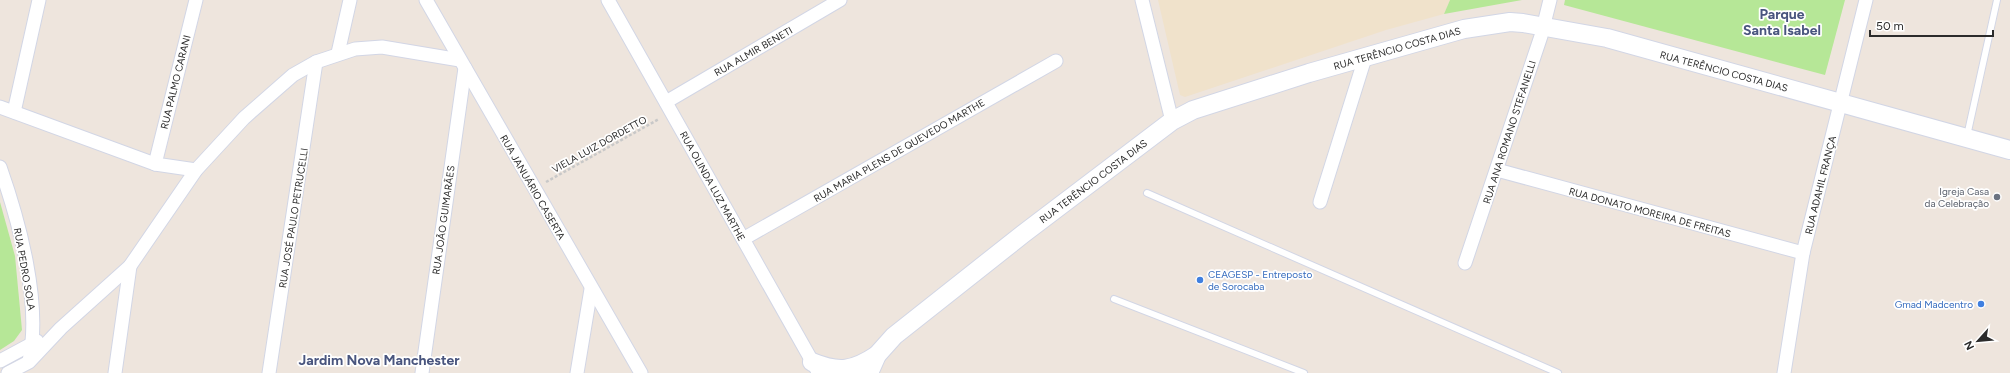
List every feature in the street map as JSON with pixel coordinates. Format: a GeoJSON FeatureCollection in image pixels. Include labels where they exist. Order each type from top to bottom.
{"type":"FeatureCollection","features":[{"type":"Feature","properties":{"kind":"street"},"geometry":{"type":"LineString","coordinates":[[14,112],[39,0]]}},
{"type":"Feature","properties":{"kind":"street","name":"RUA PALMO CARANI"},"geometry":{"type":"LineString","coordinates":[[155,164],[196,0]]}},
{"type":"Feature","properties":{"kind":"street"},"geometry":{"type":"LineString","coordinates":[[338,53],[350,0]]}},
{"type":"Feature","properties":{"kind":"street","name":"RUA JANUÁRIO CASERTA"},"geometry":{"type":"LineString","coordinates":[[426,0],[591,289],[641,373]]}},
{"type":"Feature","properties":{"kind":"street","name":"RUA OLINDA LUZ MARTHE"},"geometry":{"type":"LineString","coordinates":[[608,0],[816,368]]}},
{"type":"Feature","properties":{"kind":"street","name":"RUA ALMIR BENETI"},"geometry":{"type":"LineString","coordinates":[[669,107],[840,0]]}},
{"type":"Feature","properties":{"kind":"street"},"geometry":{"type":"LineString","coordinates":[[1142,0],[1172,121]]}},
{"type":"Feature","properties":{"kind":"street","name":"RUA ANA ROMANO STEFANELLI"},"geometry":{"type":"LineString","coordinates":[[1465,263],[1544,26],[1550,0]]}},
{"type":"Feature","properties":{"kind":"street","name":"RUA ADAHIL FRANÇA"},"geometry":{"type":"LineString","coordinates":[[1784,373],[1803,253],[1866,0]]}},
{"type":"Feature","properties":{"kind":"street","name":"RUA TERÊNCIO COSTA DIAS"},"geometry":{"type":"LineString","coordinates":[[869,373],[878,355],[894,336],[1023,234],[1172,121],[1193,110],[1464,29],[1510,22],[1544,26],[1606,38],[2010,150]]}},
{"type":"Feature","properties":{"kind":"street"},"geometry":{"type":"LineString","coordinates":[[8,373],[28,367],[61,328],[130,266],[196,170],[244,118],[293,75],[316,62],[338,53],[355,49],[382,47],[463,64]]}},
{"type":"Feature","properties":{"kind":"street"},"geometry":{"type":"LineString","coordinates":[[1320,202],[1365,58]]}},
{"type":"Feature","properties":{"kind":"street","name":"RUA MARIA PLENS DE QUEVEDO MARTHE"},"geometry":{"type":"LineString","coordinates":[[743,239],[1056,61]]}},
{"type":"Feature","properties":{"kind":"street","name":"RUA JOSÉ PAULO PETRUCELLI"},"geometry":{"type":"LineString","coordinates":[[269,373],[316,62]]}},
{"type":"Feature","properties":{"kind":"street","name":"RUA JOÃO GUIMARÃES"},"geometry":{"type":"LineString","coordinates":[[422,373],[463,64]]}},
{"type":"Feature","properties":{"kind":"street"},"geometry":{"type":"LineString","coordinates":[[0,107],[155,164],[196,170]]}},
{"type":"Feature","properties":{"kind":"street","name":"RUA PEDRO SOLA"},"geometry":{"type":"LineString","coordinates":[[0,167],[12,202],[25,261],[33,310],[33,344],[28,367]]}},
{"type":"Feature","properties":{"kind":"street","name":"RUA DONATO MOREIRA DE FREITAS"},"geometry":{"type":"LineString","coordinates":[[1497,170],[1803,253]]}},
{"type":"Feature","properties":{"kind":"street"},"geometry":{"type":"LineString","coordinates":[[115,373],[130,266]]}},
{"type":"Feature","properties":{"kind":"street"},"geometry":{"type":"LineString","coordinates":[[577,373],[591,289]]}},
{"type":"Feature","properties":{"kind":"street"},"geometry":{"type":"LineString","coordinates":[[0,361],[61,328]]}},
{"type":"Feature","properties":{"kind":"street"},"geometry":{"type":"LineString","coordinates":[[816,368],[846,371],[868,362],[878,355]]}},
{"type":"Feature","properties":{"kind":"lane"},"geometry":{"type":"LineString","coordinates":[[1967,138],[1997,0]]}},
{"type":"Feature","properties":{"kind":"lane"},"geometry":{"type":"LineString","coordinates":[[1147,192],[1558,373]]}},
{"type":"Feature","properties":{"kind":"lane"},"geometry":{"type":"LineString","coordinates":[[1114,299],[1304,373]]}},
{"type":"Feature","properties":{"kind":"path","name":"VIELA LUIZ DORDETTO"},"geometry":{"type":"LineString","coordinates":[[534,190],[669,107]]}},
{"type":"Feature","properties":{"kind":"shaded area"},"geometry":{"type":"Polygon","coordinates":[[[1158,0],[1450,0],[1444,14],[1386,30],[1185,97],[1180,95],[1158,0]]]}},
{"type":"Feature","properties":{"kind":"green space"},"geometry":{"type":"Polygon","coordinates":[[[1450,0],[1522,0],[1444,14],[1450,0]]]}},
{"type":"Feature","properties":{"kind":"green space"},"geometry":{"type":"Polygon","coordinates":[[[1565,0],[1845,0],[1825,75],[1564,5],[1565,0]]]}},
{"type":"Feature","properties":{"kind":"green space"},"geometry":{"type":"Polygon","coordinates":[[[0,202],[15,256],[22,330],[14,341],[0,350],[0,202]]]}},
{"type":"Feature","properties":{"kind":"place","name":"Igreja Casa da Celebração"},"geometry":{"type":"Point","coordinates":[1997,197]}},
{"type":"Feature","properties":{"kind":"place","name":"CEAGESP - Entreposto de Sorocaba"},"geometry":{"type":"Point","coordinates":[1200,280]}},
{"type":"Feature","properties":{"kind":"place","name":"Gmad Madcentro"},"geometry":{"type":"Point","coordinates":[1981,304]}},
{"type":"Feature","properties":{"kind":"district","name":"Parque Santa Isabel"},"geometry":{"type":"Point","coordinates":[1782,22]}},
{"type":"Feature","properties":{"kind":"district","name":"Jardim Nova Manchester"},"geometry":{"type":"Point","coordinates":[379,360]}}]}
